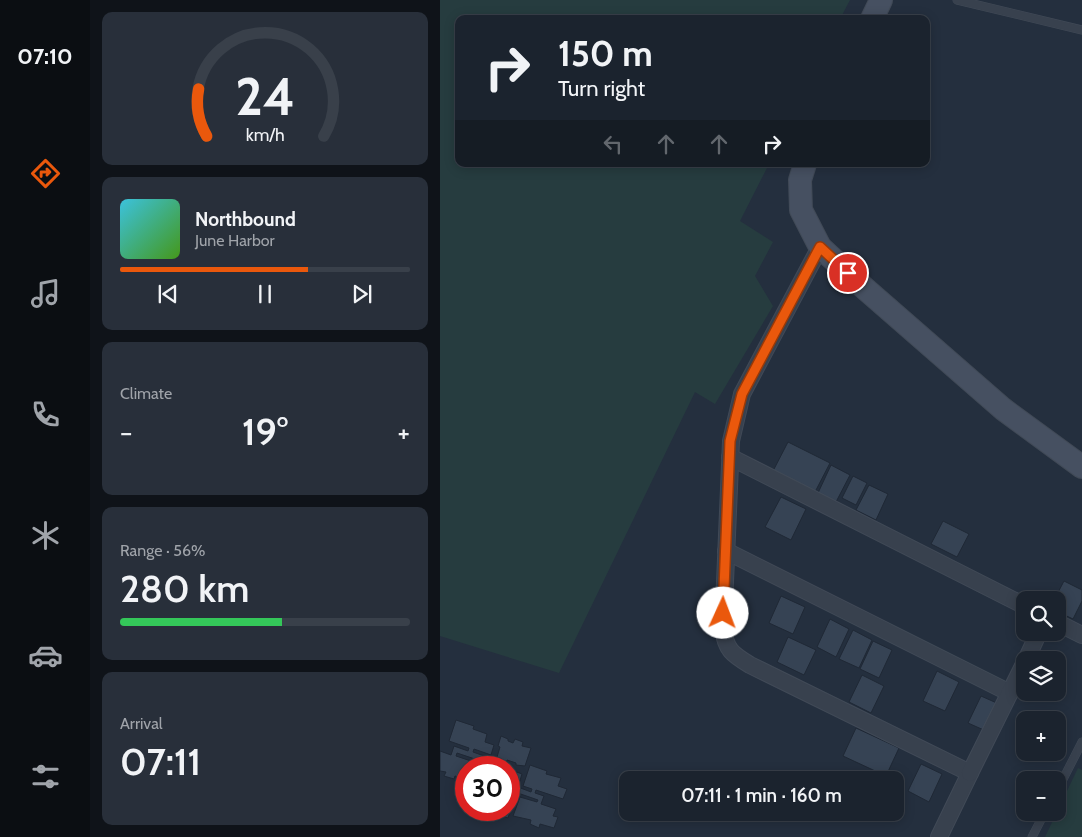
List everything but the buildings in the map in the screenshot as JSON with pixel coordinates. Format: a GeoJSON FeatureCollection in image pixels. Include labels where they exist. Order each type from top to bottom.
{"type":"FeatureCollection","features":[{"type":"Feature","properties":{"kind":"street"},"geometry":{"type":"LineString","coordinates":[[874,15],[881,0]]}},
{"type":"Feature","properties":{"kind":"street"},"geometry":{"type":"LineString","coordinates":[[804,167],[800,180],[801,210],[820,247],[1003,409],[1082,467]]}},
{"type":"Feature","properties":{"kind":"street"},"geometry":{"type":"LineString","coordinates":[[820,247],[742,394],[730,441],[723,629],[725,643],[735,656],[759,669],[970,773]]}},
{"type":"Feature","properties":{"kind":"street"},"geometry":{"type":"LineString","coordinates":[[730,457],[1016,601]]}},
{"type":"Feature","properties":{"kind":"street"},"geometry":{"type":"LineString","coordinates":[[726,551],[1010,693]]}},
{"type":"Feature","properties":{"kind":"street"},"geometry":{"type":"LineString","coordinates":[[1066,627],[1082,635]]}},
{"type":"Feature","properties":{"kind":"street"},"geometry":{"type":"LineString","coordinates":[[939,837],[1016,680]]}},
{"type":"Feature","properties":{"kind":"lane"},"geometry":{"type":"LineString","coordinates":[[957,0],[1082,30]]}},
{"type":"Feature","properties":{"kind":"lane"},"geometry":{"type":"LineString","coordinates":[[1066,773],[1082,742]]}},
{"type":"Feature","properties":{"kind":"lane"},"geometry":{"type":"LineString","coordinates":[[1032,837],[1040,821]]}},
{"type":"Feature","properties":{"kind":"green space"},"geometry":{"type":"Polygon","coordinates":[[[440,0],[850,0],[842,15],[455,15],[455,167],[767,167],[740,221],[773,242],[755,276],[773,306],[715,404],[695,392],[559,673],[440,636],[440,0]]]}},
{"type":"Feature","properties":{"kind":"green space"},"geometry":{"type":"Polygon","coordinates":[[[1078,768],[1082,770],[1082,837],[1045,837],[1053,821],[1066,821],[1066,793],[1078,768]]]}},
{"type":"Feature","properties":{"kind":"route"},"geometry":{"type":"LineString","coordinates":[[723,613],[730,441],[742,394],[820,247],[848,273]]}}]}
